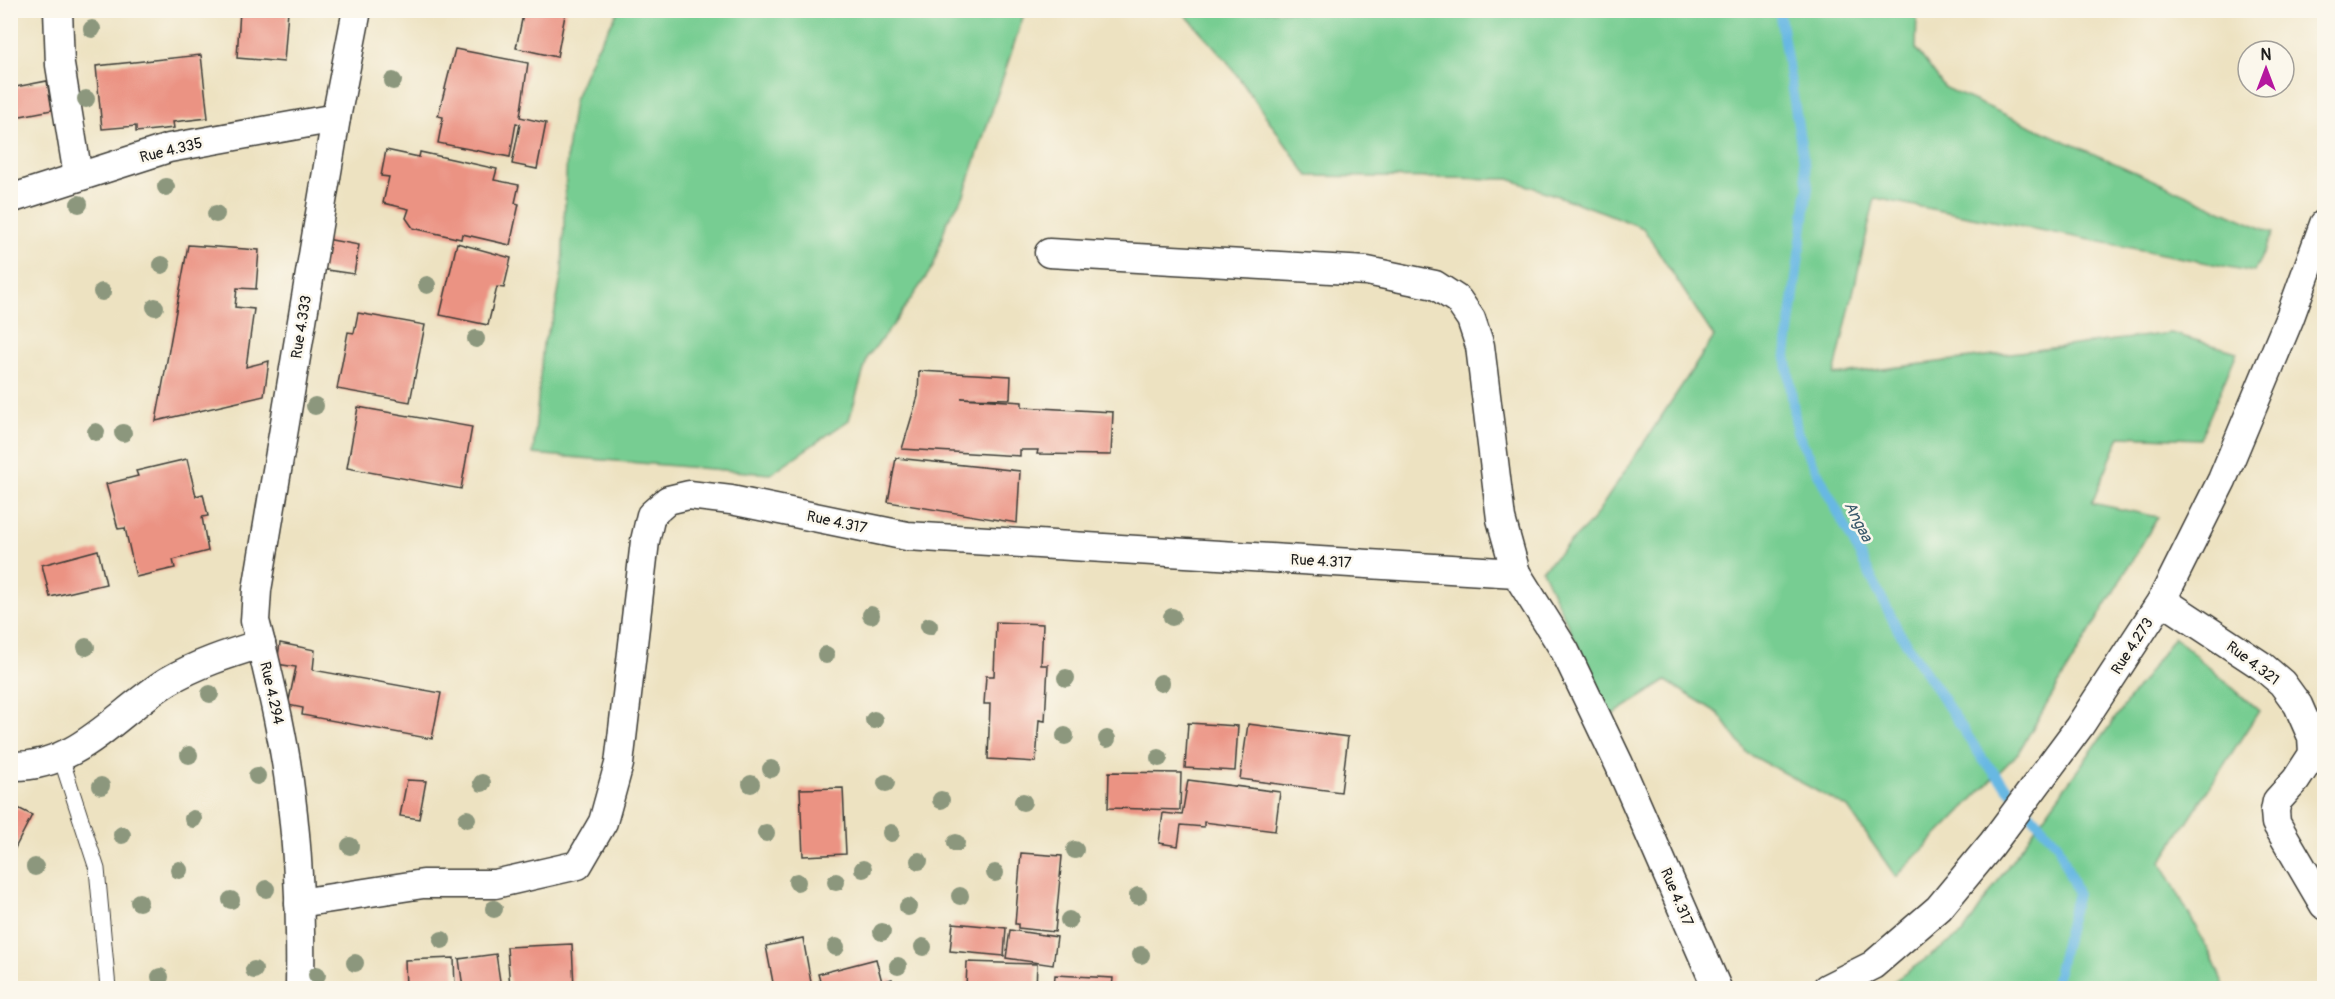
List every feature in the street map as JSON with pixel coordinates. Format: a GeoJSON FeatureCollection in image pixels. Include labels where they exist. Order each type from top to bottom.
{"type":"FeatureCollection","features":[{"type":"Feature","properties":{"kind":"street"},"geometry":{"type":"LineString","coordinates":[[58,10],[60,65],[78,176]]}},
{"type":"Feature","properties":{"kind":"street","name":"Rue 4.333"},"geometry":{"type":"LineString","coordinates":[[261,644],[255,621],[257,590],[336,118],[357,10]]}},
{"type":"Feature","properties":{"kind":"street","name":"Rue 4.335"},"geometry":{"type":"LineString","coordinates":[[10,199],[169,148],[336,118]]}},
{"type":"Feature","properties":{"kind":"street","name":"Rue 4.273"},"geometry":{"type":"LineString","coordinates":[[1827,988],[1873,965],[1939,908],[1992,844],[2079,727],[2162,600],[2222,480],[2290,317],[2325,225]]}},
{"type":"Feature","properties":{"kind":"street"},"geometry":{"type":"LineString","coordinates":[[1049,253],[1367,271],[1435,285],[1458,300],[1471,319],[1480,346],[1501,519],[1516,573]]}},
{"type":"Feature","properties":{"kind":"street","name":"Rue 4.317"},"geometry":{"type":"LineString","coordinates":[[299,903],[423,884],[495,884],[578,865],[603,822],[620,764],[645,542],[651,515],[668,500],[689,495],[731,500],[907,536],[1516,573],[1565,651],[1619,764],[1717,988]]}},
{"type":"Feature","properties":{"kind":"street","name":"Rue 4.321"},"geometry":{"type":"LineString","coordinates":[[2162,600],[2262,666],[2282,683],[2298,705],[2319,752],[2277,801],[2276,823],[2325,905]]}},
{"type":"Feature","properties":{"kind":"street","name":"Rue 4.294"},"geometry":{"type":"LineString","coordinates":[[10,766],[25,767],[61,758],[84,746],[166,682],[203,662],[261,644],[278,715],[291,796],[299,903],[300,988]]}},
{"type":"Feature","properties":{"kind":"lane"},"geometry":{"type":"LineString","coordinates":[[61,758],[97,869],[108,988]]}},
{"type":"Feature","properties":{"kind":"green space"},"geometry":{"type":"Polygon","coordinates":[[[619,10],[1025,11],[964,195],[947,221],[933,267],[893,325],[868,356],[849,420],[770,474],[533,454],[543,344],[554,316],[562,272],[567,152],[574,100],[594,53],[619,10]]]}},
{"type":"Feature","properties":{"kind":"green space"},"geometry":{"type":"Polygon","coordinates":[[[1182,11],[1917,11],[1916,49],[1945,88],[2273,233],[2254,272],[1875,198],[1834,375],[2171,333],[2237,352],[2200,439],[2120,436],[2092,503],[2158,517],[2018,753],[1896,877],[1848,808],[1747,753],[1718,713],[1666,681],[1611,716],[1542,570],[1592,521],[1714,337],[1643,228],[1509,179],[1308,176],[1227,61],[1182,11]]]}},
{"type":"Feature","properties":{"kind":"green space"},"geometry":{"type":"Polygon","coordinates":[[[2174,637],[2259,711],[2161,862],[2211,955],[2225,988],[1884,988],[1963,933],[2008,866],[2174,637]]]}},
{"type":"Feature","properties":{"kind":"building"},"geometry":{"type":"Polygon","coordinates":[[[240,10],[288,10],[284,62],[237,58],[240,10]]]}},
{"type":"Feature","properties":{"kind":"building"},"geometry":{"type":"Polygon","coordinates":[[[524,10],[566,10],[557,57],[516,48],[524,10]]]}},
{"type":"Feature","properties":{"kind":"building"},"geometry":{"type":"Polygon","coordinates":[[[455,49],[528,63],[520,117],[546,123],[537,169],[512,164],[520,124],[516,123],[510,157],[438,143],[443,117],[438,116],[455,49]]]}},
{"type":"Feature","properties":{"kind":"building"},"geometry":{"type":"Polygon","coordinates":[[[201,55],[208,118],[173,122],[174,128],[136,132],[136,126],[102,129],[96,66],[201,55]]]}},
{"type":"Feature","properties":{"kind":"building"},"geometry":{"type":"Polygon","coordinates":[[[47,81],[52,110],[10,118],[10,88],[47,81]]]}},
{"type":"Feature","properties":{"kind":"building"},"geometry":{"type":"Polygon","coordinates":[[[386,150],[419,157],[420,152],[497,169],[494,180],[519,185],[515,203],[519,204],[510,245],[462,234],[461,239],[413,228],[406,218],[409,209],[383,203],[389,177],[381,176],[386,150]]]}},
{"type":"Feature","properties":{"kind":"building"},"geometry":{"type":"Polygon","coordinates":[[[326,239],[359,245],[354,274],[320,269],[326,239]]]}},
{"type":"Feature","properties":{"kind":"building"},"geometry":{"type":"Polygon","coordinates":[[[457,243],[511,258],[504,288],[497,287],[488,325],[440,315],[457,243]]]}},
{"type":"Feature","properties":{"kind":"building"},"geometry":{"type":"Polygon","coordinates":[[[188,245],[259,250],[256,289],[237,288],[235,307],[254,309],[246,367],[269,361],[264,396],[156,421],[188,245]]]}},
{"type":"Feature","properties":{"kind":"building"},"geometry":{"type":"Polygon","coordinates":[[[358,313],[425,325],[410,402],[337,389],[348,332],[354,333],[358,313]]]}},
{"type":"Feature","properties":{"kind":"building"},"geometry":{"type":"Polygon","coordinates":[[[919,371],[1011,376],[1010,399],[961,398],[1022,402],[1022,407],[1113,412],[1111,455],[1037,454],[1038,450],[1020,450],[1020,456],[902,449],[918,396],[919,371]]]}},
{"type":"Feature","properties":{"kind":"building"},"geometry":{"type":"Polygon","coordinates":[[[358,407],[472,427],[461,489],[347,468],[358,407]]]}},
{"type":"Feature","properties":{"kind":"building"},"geometry":{"type":"Polygon","coordinates":[[[896,458],[1020,471],[1017,523],[888,502],[896,458]]]}},
{"type":"Feature","properties":{"kind":"building"},"geometry":{"type":"Polygon","coordinates":[[[187,459],[196,496],[203,494],[208,516],[202,517],[208,551],[173,560],[175,568],[136,577],[125,528],[118,529],[106,484],[138,476],[136,471],[187,459]]]}},
{"type":"Feature","properties":{"kind":"building"},"geometry":{"type":"Polygon","coordinates":[[[98,550],[106,584],[50,597],[42,565],[98,550]]]}},
{"type":"Feature","properties":{"kind":"building"},"geometry":{"type":"Polygon","coordinates":[[[996,622],[1043,624],[1041,665],[1048,665],[1045,721],[1039,720],[1036,762],[988,759],[990,704],[984,704],[986,676],[994,676],[996,622]]]}},
{"type":"Feature","properties":{"kind":"building"},"geometry":{"type":"Polygon","coordinates":[[[280,643],[315,650],[313,670],[441,693],[432,739],[302,715],[303,708],[288,705],[296,667],[277,664],[280,643]]]}},
{"type":"Feature","properties":{"kind":"building"},"geometry":{"type":"Polygon","coordinates":[[[1188,723],[1238,726],[1235,771],[1185,768],[1188,723]]]}},
{"type":"Feature","properties":{"kind":"building"},"geometry":{"type":"Polygon","coordinates":[[[1248,724],[1348,737],[1341,792],[1240,779],[1248,724]]]}},
{"type":"Feature","properties":{"kind":"building"},"geometry":{"type":"Polygon","coordinates":[[[1109,772],[1181,773],[1180,810],[1108,808],[1109,772]]]}},
{"type":"Feature","properties":{"kind":"building"},"geometry":{"type":"Polygon","coordinates":[[[407,780],[426,781],[419,819],[400,816],[407,780]]]}},
{"type":"Feature","properties":{"kind":"building"},"geometry":{"type":"Polygon","coordinates":[[[1188,780],[1280,792],[1275,831],[1204,822],[1204,827],[1181,825],[1178,846],[1159,843],[1163,813],[1182,815],[1188,780]]]}},
{"type":"Feature","properties":{"kind":"building"},"geometry":{"type":"Polygon","coordinates":[[[843,788],[846,854],[803,856],[800,789],[843,788]]]}},
{"type":"Feature","properties":{"kind":"building"},"geometry":{"type":"Polygon","coordinates":[[[10,804],[32,815],[10,858],[10,804]]]}},
{"type":"Feature","properties":{"kind":"building"},"geometry":{"type":"Polygon","coordinates":[[[1021,853],[1062,856],[1055,932],[1018,928],[1018,924],[1015,924],[1021,853]]]}},
{"type":"Feature","properties":{"kind":"building"},"geometry":{"type":"Polygon","coordinates":[[[953,923],[1006,928],[1004,956],[950,951],[953,923]]]}},
{"type":"Feature","properties":{"kind":"building"},"geometry":{"type":"Polygon","coordinates":[[[1010,930],[1057,937],[1053,965],[1006,958],[1010,930]]]}},
{"type":"Feature","properties":{"kind":"building"},"geometry":{"type":"Polygon","coordinates":[[[803,938],[812,988],[774,988],[766,946],[803,938]]]}},
{"type":"Feature","properties":{"kind":"building"},"geometry":{"type":"Polygon","coordinates":[[[572,944],[574,988],[510,988],[507,947],[572,944]]]}},
{"type":"Feature","properties":{"kind":"building"},"geometry":{"type":"Polygon","coordinates":[[[496,954],[501,988],[463,988],[459,959],[496,954]]]}},
{"type":"Feature","properties":{"kind":"building"},"geometry":{"type":"Polygon","coordinates":[[[454,958],[455,988],[406,988],[405,960],[454,958]]]}},
{"type":"Feature","properties":{"kind":"building"},"geometry":{"type":"Polygon","coordinates":[[[876,959],[882,982],[892,979],[895,988],[822,988],[818,974],[876,959]]]}},
{"type":"Feature","properties":{"kind":"building"},"geometry":{"type":"Polygon","coordinates":[[[967,962],[1037,964],[1036,988],[966,988],[967,962]]]}},
{"type":"Feature","properties":{"kind":"building"},"geometry":{"type":"Polygon","coordinates":[[[1055,975],[1113,978],[1112,988],[1054,988],[1055,975]]]}},
{"type":"Feature","properties":{"kind":"waterway","name":"Angaa"},"geometry":{"type":"LineString","coordinates":[[1779,10],[1808,187],[1786,355],[1797,432],[1899,632],[1984,761],[2058,845],[2077,893],[2054,988]]}}]}
